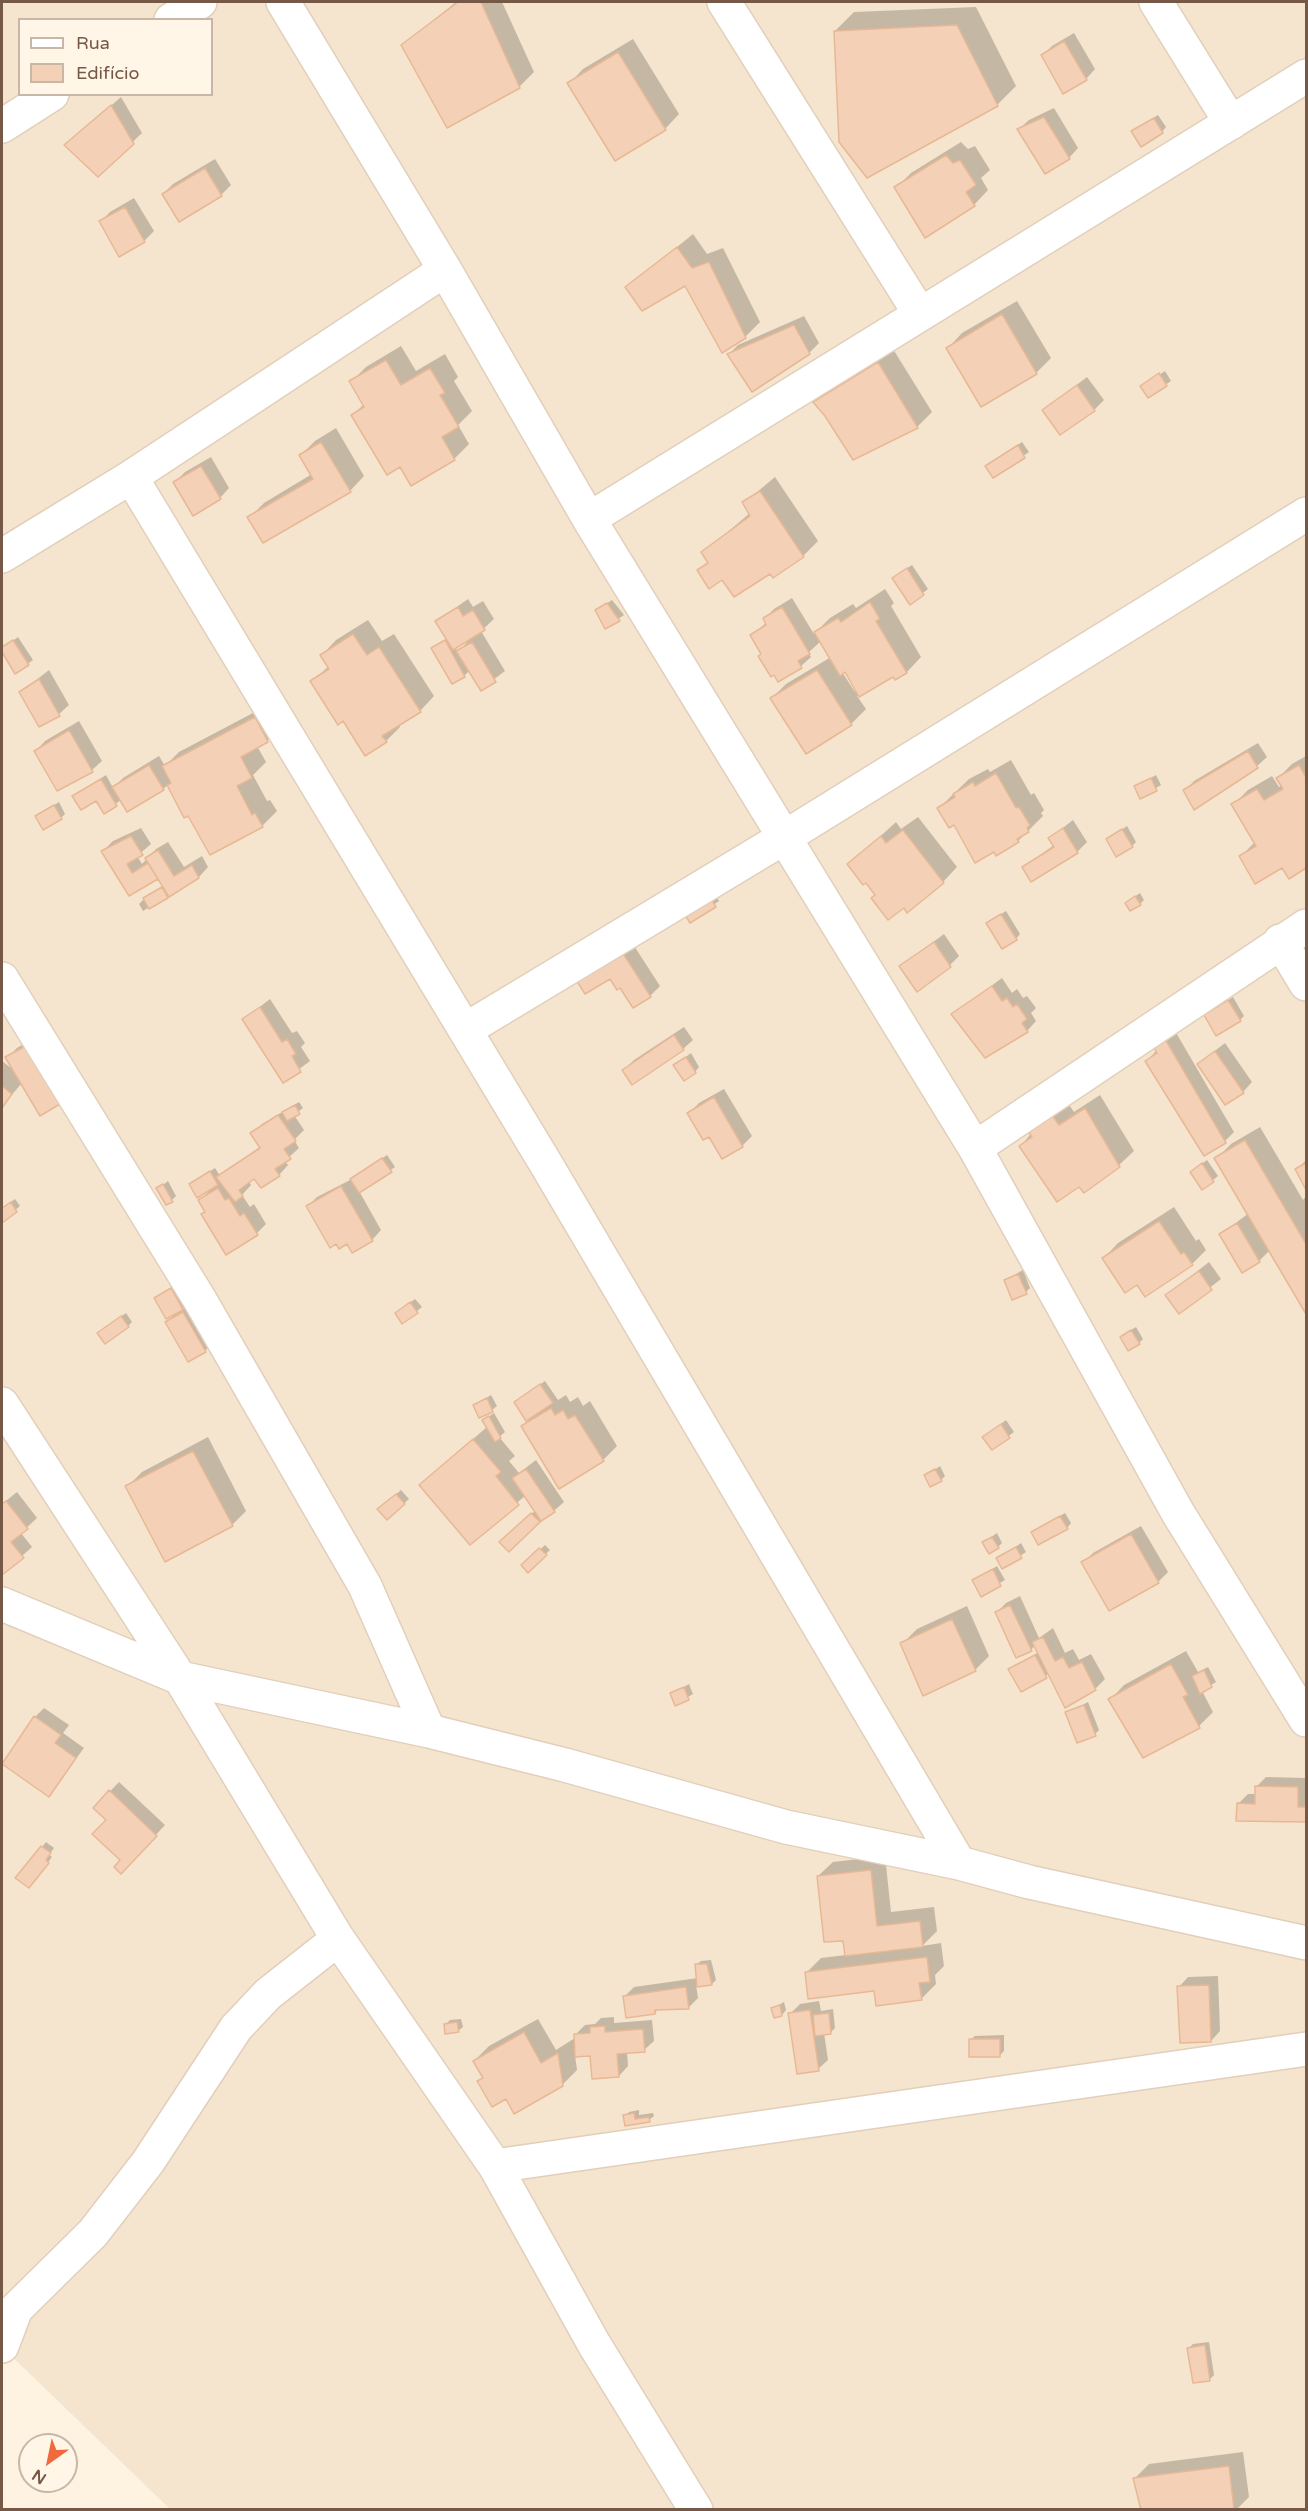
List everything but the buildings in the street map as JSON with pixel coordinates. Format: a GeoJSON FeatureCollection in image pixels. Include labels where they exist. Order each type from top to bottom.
{"type":"FeatureCollection","features":[{"type":"Feature","properties":{"kind":"street"},"geometry":{"type":"LineString","coordinates":[[174,18],[200,2]]}},
{"type":"Feature","properties":{"kind":"street"},"geometry":{"type":"LineString","coordinates":[[283,2],[445,270],[589,519],[975,1148],[1178,1514],[1306,1720]]}},
{"type":"Feature","properties":{"kind":"street"},"geometry":{"type":"LineString","coordinates":[[724,2],[920,314]]}},
{"type":"Feature","properties":{"kind":"street"},"geometry":{"type":"LineString","coordinates":[[1156,2],[1231,123]]}},
{"type":"Feature","properties":{"kind":"street"},"geometry":{"type":"LineString","coordinates":[[589,519],[1306,76]]}},
{"type":"Feature","properties":{"kind":"street"},"geometry":{"type":"LineString","coordinates":[[2,126],[49,96]]}},
{"type":"Feature","properties":{"kind":"street"},"geometry":{"type":"LineString","coordinates":[[2,556],[131,477],[445,270]]}},
{"type":"Feature","properties":{"kind":"street"},"geometry":{"type":"LineString","coordinates":[[131,477],[465,1030],[959,1863]]}},
{"type":"Feature","properties":{"kind":"street"},"geometry":{"type":"LineString","coordinates":[[465,1030],[784,837],[1306,514]]}},
{"type":"Feature","properties":{"kind":"street"},"geometry":{"type":"LineString","coordinates":[[975,1148],[1293,934],[1306,984]]}},
{"type":"Feature","properties":{"kind":"street"},"geometry":{"type":"LineString","coordinates":[[2,979],[200,1300],[365,1586],[429,1731]]}},
{"type":"Feature","properties":{"kind":"street"},"geometry":{"type":"LineString","coordinates":[[2,1404],[180,1678],[338,1939],[495,2166],[594,2344],[696,2510]]}},
{"type":"Feature","properties":{"kind":"street"},"geometry":{"type":"LineString","coordinates":[[2,1604],[180,1678],[429,1731],[565,1765],[786,1827],[959,1863],[1029,1882],[1306,1943]]}},
{"type":"Feature","properties":{"kind":"street"},"geometry":{"type":"LineString","coordinates":[[2,2346],[9,2307],[93,2233],[148,2163],[236,2028],[268,1994],[338,1939]]}},
{"type":"Feature","properties":{"kind":"street"},"geometry":{"type":"LineString","coordinates":[[495,2166],[1306,2049]]}},
{"type":"Feature","properties":{"kind":"shaded area"},"geometry":{"type":"Polygon","coordinates":[[[2,2],[1306,2],[1306,2509],[170,2509],[2,2347],[2,2]]]}}]}
